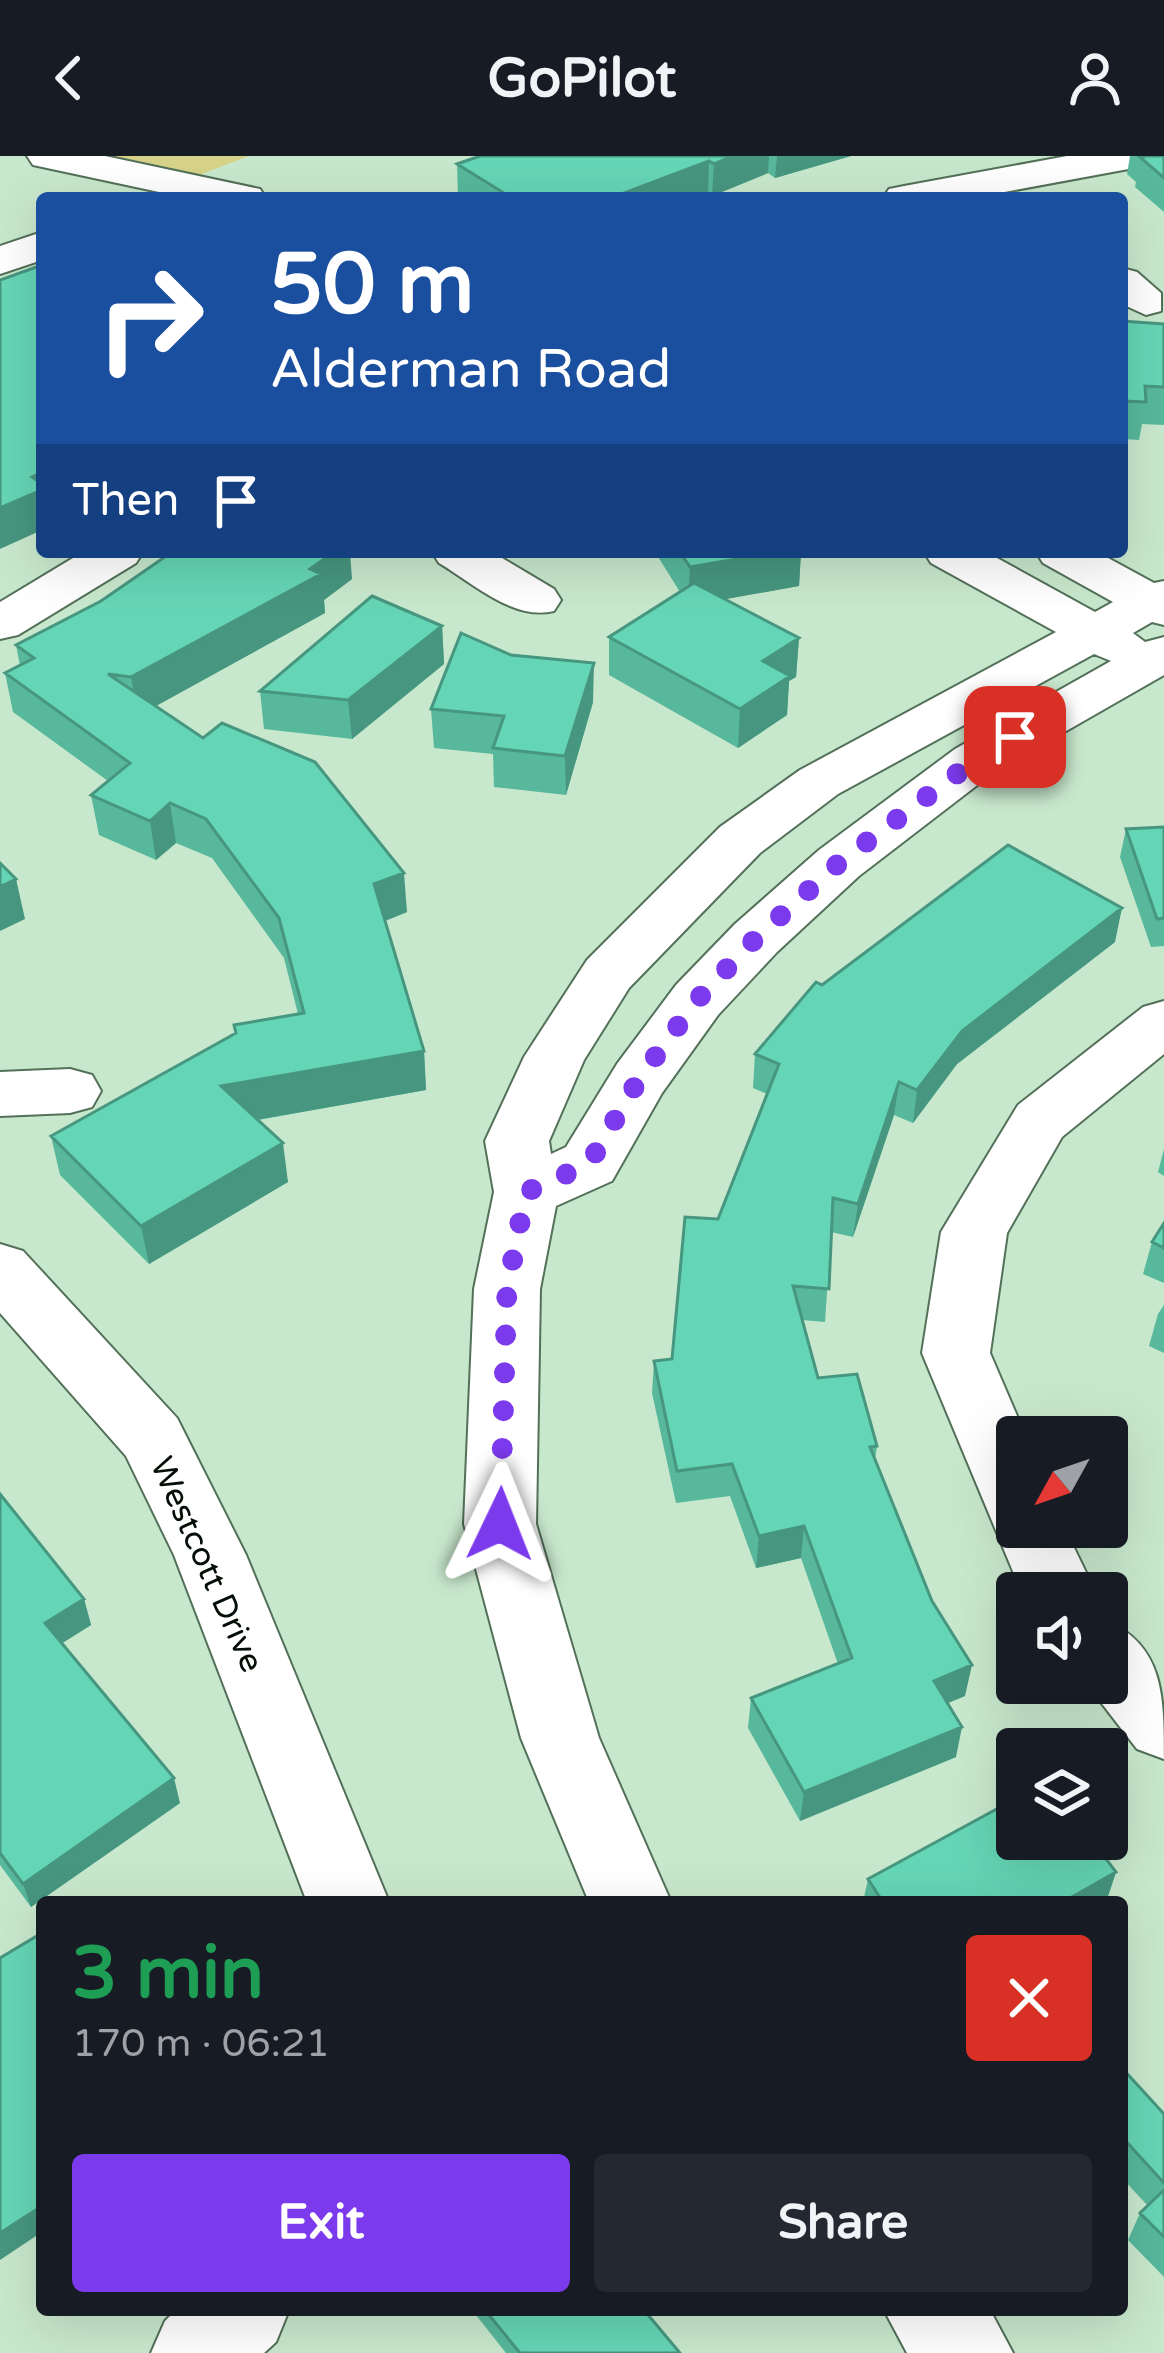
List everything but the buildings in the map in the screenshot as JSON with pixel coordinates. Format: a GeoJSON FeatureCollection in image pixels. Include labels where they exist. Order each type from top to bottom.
{"type":"FeatureCollection","features":[{"type":"Feature","properties":{"kind":"street"},"geometry":{"type":"LineString","coordinates":[[47,156],[183,192]]}},
{"type":"Feature","properties":{"kind":"street"},"geometry":{"type":"LineString","coordinates":[[935,192],[1134,156]]}},
{"type":"Feature","properties":{"kind":"street"},"geometry":{"type":"LineString","coordinates":[[200,192],[250,181]]}},
{"type":"Feature","properties":{"kind":"street"},"geometry":{"type":"LineString","coordinates":[[0,261],[36,247]]}},
{"type":"Feature","properties":{"kind":"street"},"geometry":{"type":"LineString","coordinates":[[0,624],[108,558]]}},
{"type":"Feature","properties":{"kind":"street"},"geometry":{"type":"LineString","coordinates":[[468,558],[536,600]]}},
{"type":"Feature","properties":{"kind":"street"},"geometry":{"type":"LineString","coordinates":[[960,558],[1094,634]]}},
{"type":"Feature","properties":{"kind":"street"},"geometry":{"type":"LineString","coordinates":[[1068,558],[1159,633]]}},
{"type":"Feature","properties":{"kind":"street"},"geometry":{"type":"LineString","coordinates":[[627,1896],[560,1738],[500,1524],[507,1289],[526,1192],[517,1141],[554,1057],[608,974],[740,840],[819,782],[1094,634],[1159,633]]}},
{"type":"Feature","properties":{"kind":"street"},"geometry":{"type":"LineString","coordinates":[[526,1192],[589,1164],[639,1079],[697,1000],[756,938],[839,863],[974,761],[1159,633]]}},
{"type":"Feature","properties":{"kind":"street"},"geometry":{"type":"LineString","coordinates":[[996,1449],[956,1354],[974,1232],[1040,1120],[1164,1022]]}},
{"type":"Feature","properties":{"kind":"street"},"geometry":{"type":"LineString","coordinates":[[0,1094],[70,1090]]}},
{"type":"Feature","properties":{"kind":"street","name":"Westcott Drive"},"geometry":{"type":"LineString","coordinates":[[0,1269],[152,1438],[210,1555],[346,1896]]}},
{"type":"Feature","properties":{"kind":"street"},"geometry":{"type":"LineString","coordinates":[[1128,1680],[1164,1725]]}},
{"type":"Feature","properties":{"kind":"street"},"geometry":{"type":"LineString","coordinates":[[196,2353],[237,2316]]}},
{"type":"Feature","properties":{"kind":"street"},"geometry":{"type":"LineString","coordinates":[[934,2316],[967,2353]]}},
{"type":"Feature","properties":{"kind":"shaded area"},"geometry":{"type":"Polygon","coordinates":[[[95,156],[249,156],[194,177],[95,156]]]}},
{"type":"Feature","properties":{"kind":"route"},"geometry":{"type":"LineString","coordinates":[[500,1524],[507,1289],[526,1192],[589,1164],[639,1079],[697,1000],[756,938],[839,863],[974,761],[1015,737]]}}]}
